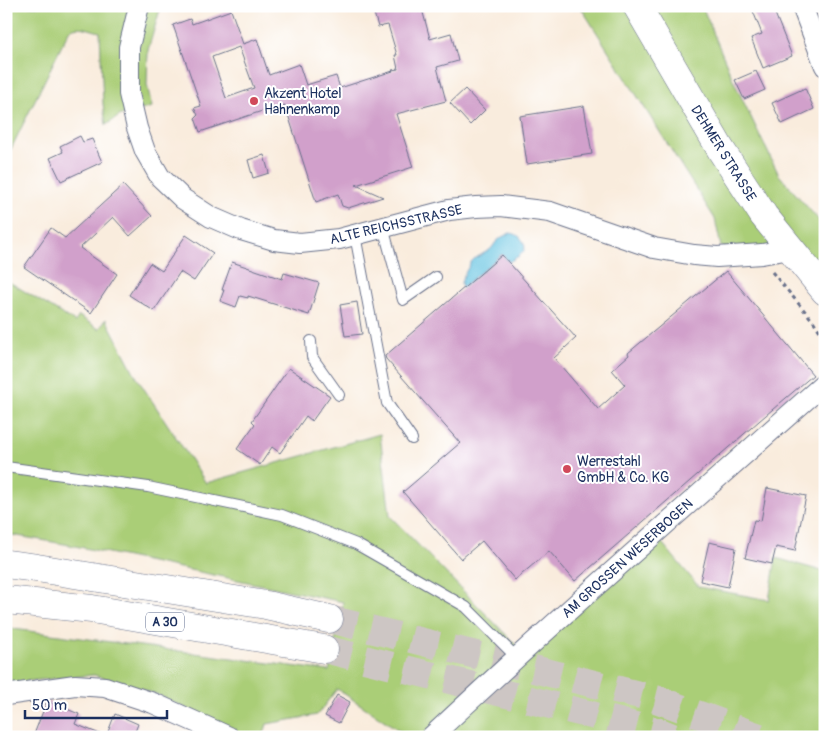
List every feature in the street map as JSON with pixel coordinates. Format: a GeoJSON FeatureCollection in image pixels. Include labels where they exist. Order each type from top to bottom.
{"type":"FeatureCollection","features":[{"type":"Feature","properties":{"kind":"main road","name":"DEHMER STRASSE"},"geometry":{"type":"LineString","coordinates":[[637,6],[721,150],[764,216],[825,291]]}},
{"type":"Feature","properties":{"kind":"main road"},"geometry":{"type":"LineString","coordinates":[[6,564],[257,603],[329,619]]}},
{"type":"Feature","properties":{"kind":"main road","name":"A 30"},"geometry":{"type":"LineString","coordinates":[[6,600],[92,610],[324,649]]}},
{"type":"Feature","properties":{"kind":"street","name":"ALTE REICHSSTRASSE"},"geometry":{"type":"LineString","coordinates":[[139,6],[129,47],[129,94],[145,151],[160,177],[183,199],[211,217],[241,230],[274,240],[300,243],[339,238],[449,210],[501,206],[550,212],[654,248],[694,255],[717,257],[762,254],[790,249]]}},
{"type":"Feature","properties":{"kind":"street"},"geometry":{"type":"LineString","coordinates":[[802,6],[825,66]]}},
{"type":"Feature","properties":{"kind":"street","name":"AM GROSSEN WESERBOGEN"},"geometry":{"type":"LineString","coordinates":[[431,737],[516,657],[825,383]]}},
{"type":"Feature","properties":{"kind":"street"},"geometry":{"type":"LineString","coordinates":[[6,695],[75,685],[105,687],[153,703],[224,736]]}},
{"type":"Feature","properties":{"kind":"lane"},"geometry":{"type":"LineString","coordinates":[[383,227],[403,300],[436,277]]}},
{"type":"Feature","properties":{"kind":"lane"},"geometry":{"type":"LineString","coordinates":[[356,234],[387,403],[412,439]]}},
{"type":"Feature","properties":{"kind":"lane"},"geometry":{"type":"LineString","coordinates":[[311,341],[312,357],[339,395]]}},
{"type":"Feature","properties":{"kind":"lane"},"geometry":{"type":"LineString","coordinates":[[6,467],[148,487],[282,515],[356,544],[466,607],[516,657]]}},
{"type":"Feature","properties":{"kind":"green space"},"geometry":{"type":"Polygon","coordinates":[[[6,6],[162,6],[148,50],[147,85],[152,107],[121,115],[106,125],[103,104],[100,32],[84,28],[72,29],[69,31],[6,159],[6,6]]]}},
{"type":"Feature","properties":{"kind":"green space"},"geometry":{"type":"Polygon","coordinates":[[[580,6],[702,6],[734,82],[779,175],[825,227],[825,265],[765,253],[721,247],[715,219],[580,6]]]}},
{"type":"Feature","properties":{"kind":"green space"},"geometry":{"type":"Polygon","coordinates":[[[6,280],[75,322],[79,316],[99,329],[106,319],[137,378],[206,483],[380,434],[390,516],[518,647],[652,531],[699,587],[769,600],[776,558],[825,572],[825,737],[409,737],[337,689],[317,715],[267,724],[263,737],[246,737],[156,694],[94,675],[6,683],[6,628],[329,671],[343,602],[70,545],[6,534],[6,280]]]}},
{"type":"Feature","properties":{"kind":"water"},"geometry":{"type":"Polygon","coordinates":[[[510,233],[516,234],[522,239],[525,247],[523,252],[509,262],[502,254],[462,288],[463,277],[471,262],[491,249],[502,237],[510,233]]]}},
{"type":"Feature","properties":{"kind":"building"},"geometry":{"type":"Polygon","coordinates":[[[372,6],[417,6],[418,10],[422,9],[430,39],[451,33],[458,61],[437,67],[446,101],[396,114],[413,167],[356,185],[383,197],[348,208],[342,206],[338,194],[316,202],[285,105],[200,132],[195,118],[198,115],[194,108],[201,106],[173,25],[190,19],[192,24],[231,10],[243,44],[257,39],[269,75],[299,64],[306,85],[336,76],[340,88],[398,69],[395,55],[397,55],[388,25],[378,27],[372,6]],[[239,47],[212,57],[226,98],[254,88],[239,47]]]}},
{"type":"Feature","properties":{"kind":"building"},"geometry":{"type":"Polygon","coordinates":[[[751,6],[772,6],[792,56],[763,68],[751,38],[762,34],[751,6]]]}},
{"type":"Feature","properties":{"kind":"building"},"geometry":{"type":"Polygon","coordinates":[[[756,71],[765,90],[744,99],[735,80],[756,71]]]}},
{"type":"Feature","properties":{"kind":"building"},"geometry":{"type":"Polygon","coordinates":[[[805,88],[814,109],[782,124],[772,103],[805,88]]]}},
{"type":"Feature","properties":{"kind":"building"},"geometry":{"type":"Polygon","coordinates":[[[465,89],[485,110],[470,125],[450,103],[465,89]]]}},
{"type":"Feature","properties":{"kind":"building"},"geometry":{"type":"Polygon","coordinates":[[[584,106],[592,154],[527,164],[520,116],[584,106]]]}},
{"type":"Feature","properties":{"kind":"building"},"geometry":{"type":"Polygon","coordinates":[[[80,136],[83,142],[92,139],[102,162],[61,181],[50,158],[63,152],[60,146],[80,136]]]}},
{"type":"Feature","properties":{"kind":"building"},"geometry":{"type":"Polygon","coordinates":[[[264,155],[269,173],[253,178],[248,160],[264,155]]]}},
{"type":"Feature","properties":{"kind":"building"},"geometry":{"type":"Polygon","coordinates":[[[123,185],[152,216],[130,236],[113,217],[80,248],[117,274],[91,313],[24,267],[51,228],[65,238],[123,185]]]}},
{"type":"Feature","properties":{"kind":"building"},"geometry":{"type":"Polygon","coordinates":[[[186,235],[213,253],[194,281],[180,272],[154,311],[129,295],[150,263],[162,271],[186,235]]]}},
{"type":"Feature","properties":{"kind":"building","name":"Werrestahl GmbH & Co. KG"},"geometry":{"type":"Polygon","coordinates":[[[502,255],[576,338],[554,358],[598,409],[625,385],[612,370],[629,355],[628,353],[726,271],[813,375],[575,581],[549,551],[515,580],[482,541],[461,559],[403,492],[460,443],[385,356],[502,255]]]}},
{"type":"Feature","properties":{"kind":"building"},"geometry":{"type":"Polygon","coordinates":[[[232,262],[282,279],[284,273],[319,283],[309,315],[248,296],[248,298],[240,296],[236,307],[220,301],[232,262]]]}},
{"type":"Feature","properties":{"kind":"building"},"geometry":{"type":"Polygon","coordinates":[[[357,302],[362,334],[345,336],[340,305],[357,302]]]}},
{"type":"Feature","properties":{"kind":"building"},"geometry":{"type":"Polygon","coordinates":[[[289,368],[330,396],[312,421],[306,416],[280,453],[272,447],[260,465],[237,449],[255,424],[252,421],[289,368]]]}},
{"type":"Feature","properties":{"kind":"building"},"geometry":{"type":"Polygon","coordinates":[[[767,488],[806,496],[795,551],[776,547],[772,564],[745,558],[754,520],[761,521],[767,488]]]}},
{"type":"Feature","properties":{"kind":"building"},"geometry":{"type":"Polygon","coordinates":[[[709,542],[736,548],[728,587],[700,581],[709,542]]]}},
{"type":"Feature","properties":{"kind":"building"},"geometry":{"type":"Polygon","coordinates":[[[337,695],[350,702],[339,723],[325,716],[337,695]]]}},
{"type":"Feature","properties":{"kind":"building"},"geometry":{"type":"Polygon","coordinates":[[[47,701],[79,714],[75,724],[105,737],[33,737],[47,701]]]}},
{"type":"Feature","properties":{"kind":"building"},"geometry":{"type":"Polygon","coordinates":[[[115,714],[138,724],[133,737],[106,737],[115,714]]]}},
{"type":"Feature","properties":{"kind":"tunnel"},"geometry":{"type":"LineString","coordinates":[[329,619],[656,699],[759,737]]}},
{"type":"Feature","properties":{"kind":"tunnel"},"geometry":{"type":"LineString","coordinates":[[324,649],[660,732],[672,737]]}},
{"type":"Feature","properties":{"kind":"place","name":"Akzent Hotel Hahnenkamp"},"geometry":{"type":"Point","coordinates":[254,101]}},
{"type":"Feature","properties":{"kind":"place","name":"Werrestahl GmbH & Co. KG"},"geometry":{"type":"Point","coordinates":[567,469]}}]}
